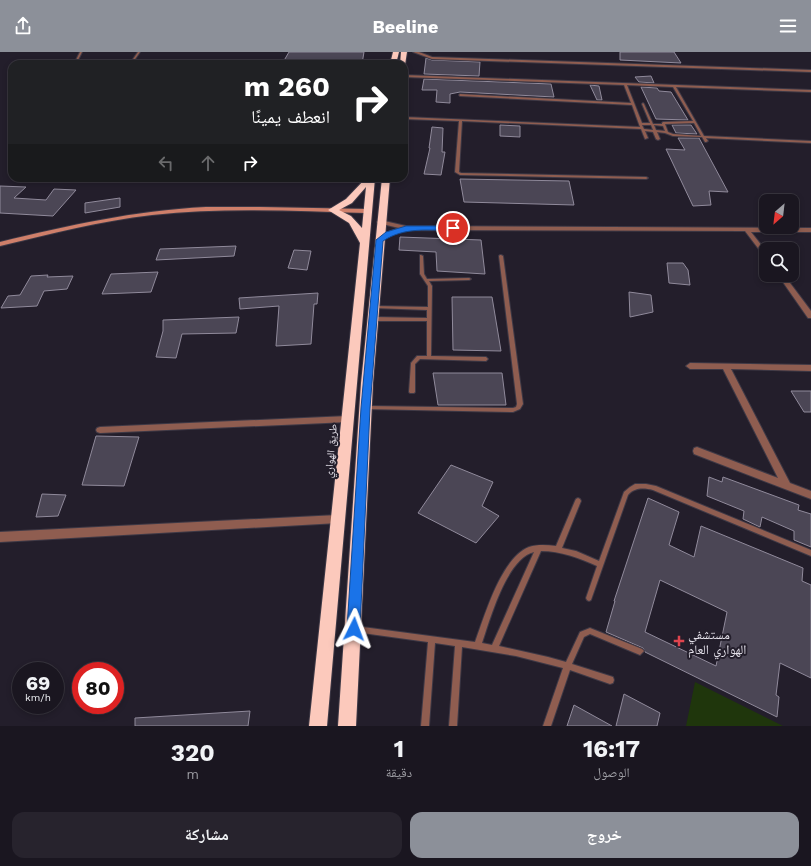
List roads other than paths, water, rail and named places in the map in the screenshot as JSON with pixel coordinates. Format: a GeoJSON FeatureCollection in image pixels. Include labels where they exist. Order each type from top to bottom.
{"type":"FeatureCollection","features":[{"type":"Feature","properties":{"kind":"highway"},"geometry":{"type":"LineString","coordinates":[[332,210],[353,198],[367,182]]}},
{"type":"Feature","properties":{"kind":"highway","name":"طريق الهواري"},"geometry":{"type":"LineString","coordinates":[[318,726],[370,182]]}},
{"type":"Feature","properties":{"kind":"highway"},"geometry":{"type":"LineString","coordinates":[[347,726],[354,629],[366,408],[380,222],[385,182]]}},
{"type":"Feature","properties":{"kind":"highway"},"geometry":{"type":"LineString","coordinates":[[332,210],[343,214],[354,221],[364,242]]}},
{"type":"Feature","properties":{"kind":"street"},"geometry":{"type":"LineString","coordinates":[[415,52],[432,58],[811,71]]}},
{"type":"Feature","properties":{"kind":"street"},"geometry":{"type":"LineString","coordinates":[[0,244],[91,223],[151,213],[209,210],[367,211]]}},
{"type":"Feature","properties":{"kind":"street"},"geometry":{"type":"LineString","coordinates":[[380,222],[406,228],[811,230]]}},
{"type":"Feature","properties":{"kind":"street"},"geometry":{"type":"LineString","coordinates":[[379,240],[388,234],[406,228]]}},
{"type":"Feature","properties":{"kind":"street"},"geometry":{"type":"LineString","coordinates":[[747,230],[759,246]]}},
{"type":"Feature","properties":{"kind":"street"},"geometry":{"type":"LineString","coordinates":[[786,282],[811,316]]}},
{"type":"Feature","properties":{"kind":"street"},"geometry":{"type":"LineString","coordinates":[[690,366],[811,368]]}},
{"type":"Feature","properties":{"kind":"street"},"geometry":{"type":"LineString","coordinates":[[726,367],[787,486]]}},
{"type":"Feature","properties":{"kind":"street"},"geometry":{"type":"LineString","coordinates":[[100,430],[348,419]]}},
{"type":"Feature","properties":{"kind":"street"},"geometry":{"type":"LineString","coordinates":[[697,451],[811,495]]}},
{"type":"Feature","properties":{"kind":"street"},"geometry":{"type":"LineString","coordinates":[[0,537],[338,519]]}},
{"type":"Feature","properties":{"kind":"lane"},"geometry":{"type":"LineString","coordinates":[[132,60],[139,52]]}},
{"type":"Feature","properties":{"kind":"lane"},"geometry":{"type":"LineString","coordinates":[[408,76],[811,91]]}},
{"type":"Feature","properties":{"kind":"lane"},"geometry":{"type":"LineString","coordinates":[[625,84],[646,138]]}},
{"type":"Feature","properties":{"kind":"lane"},"geometry":{"type":"LineString","coordinates":[[674,86],[706,141]]}},
{"type":"Feature","properties":{"kind":"lane"},"geometry":{"type":"LineString","coordinates":[[460,95],[633,104]]}},
{"type":"Feature","properties":{"kind":"lane"},"geometry":{"type":"LineString","coordinates":[[643,104],[658,139]]}},
{"type":"Feature","properties":{"kind":"lane"},"geometry":{"type":"LineString","coordinates":[[408,118],[642,127],[654,131],[667,132],[673,135],[811,142]]}},
{"type":"Feature","properties":{"kind":"lane"},"geometry":{"type":"LineString","coordinates":[[461,120],[457,172],[460,174],[646,178]]}},
{"type":"Feature","properties":{"kind":"lane"},"geometry":{"type":"LineString","coordinates":[[664,125],[663,123],[666,121],[694,122]]}},
{"type":"Feature","properties":{"kind":"lane"},"geometry":{"type":"LineString","coordinates":[[642,127],[652,124],[664,125]]}},
{"type":"Feature","properties":{"kind":"lane"},"geometry":{"type":"LineString","coordinates":[[664,125],[667,132]]}},
{"type":"Feature","properties":{"kind":"lane"},"geometry":{"type":"LineString","coordinates":[[421,256],[422,274],[430,286],[429,356]]}},
{"type":"Feature","properties":{"kind":"lane"},"geometry":{"type":"LineString","coordinates":[[366,408],[513,410],[518,408],[520,404],[501,256]]}},
{"type":"Feature","properties":{"kind":"lane"},"geometry":{"type":"LineString","coordinates":[[426,280],[469,279]]}},
{"type":"Feature","properties":{"kind":"lane"},"geometry":{"type":"LineString","coordinates":[[373,313],[430,309]]}},
{"type":"Feature","properties":{"kind":"lane"},"geometry":{"type":"LineString","coordinates":[[373,313],[430,320]]}},
{"type":"Feature","properties":{"kind":"lane"},"geometry":{"type":"LineString","coordinates":[[412,392],[414,360],[419,357],[429,356],[486,359]]}},
{"type":"Feature","properties":{"kind":"lane"},"geometry":{"type":"LineString","coordinates":[[589,598],[626,494],[632,488],[641,486],[654,488],[811,554]]}},
{"type":"Feature","properties":{"kind":"lane"},"geometry":{"type":"LineString","coordinates":[[558,550],[578,501]]}},
{"type":"Feature","properties":{"kind":"lane"},"geometry":{"type":"LineString","coordinates":[[494,649],[539,548]]}},
{"type":"Feature","properties":{"kind":"lane"},"geometry":{"type":"LineString","coordinates":[[477,646],[506,575],[524,552],[539,548],[558,550],[601,565]]}},
{"type":"Feature","properties":{"kind":"lane"},"geometry":{"type":"LineString","coordinates":[[354,629],[494,649],[568,665],[610,680]]}},
{"type":"Feature","properties":{"kind":"lane"},"geometry":{"type":"LineString","coordinates":[[547,726],[568,665],[580,636],[585,632],[596,633],[640,651]]}},
{"type":"Feature","properties":{"kind":"lane"},"geometry":{"type":"LineString","coordinates":[[425,726],[432,639]]}},
{"type":"Feature","properties":{"kind":"lane"},"geometry":{"type":"LineString","coordinates":[[453,726],[460,643]]}},
{"type":"Feature","properties":{"kind":"place","name":"مستشفي الهواري العام"},"geometry":{"type":"Point","coordinates":[679,641]}}]}
